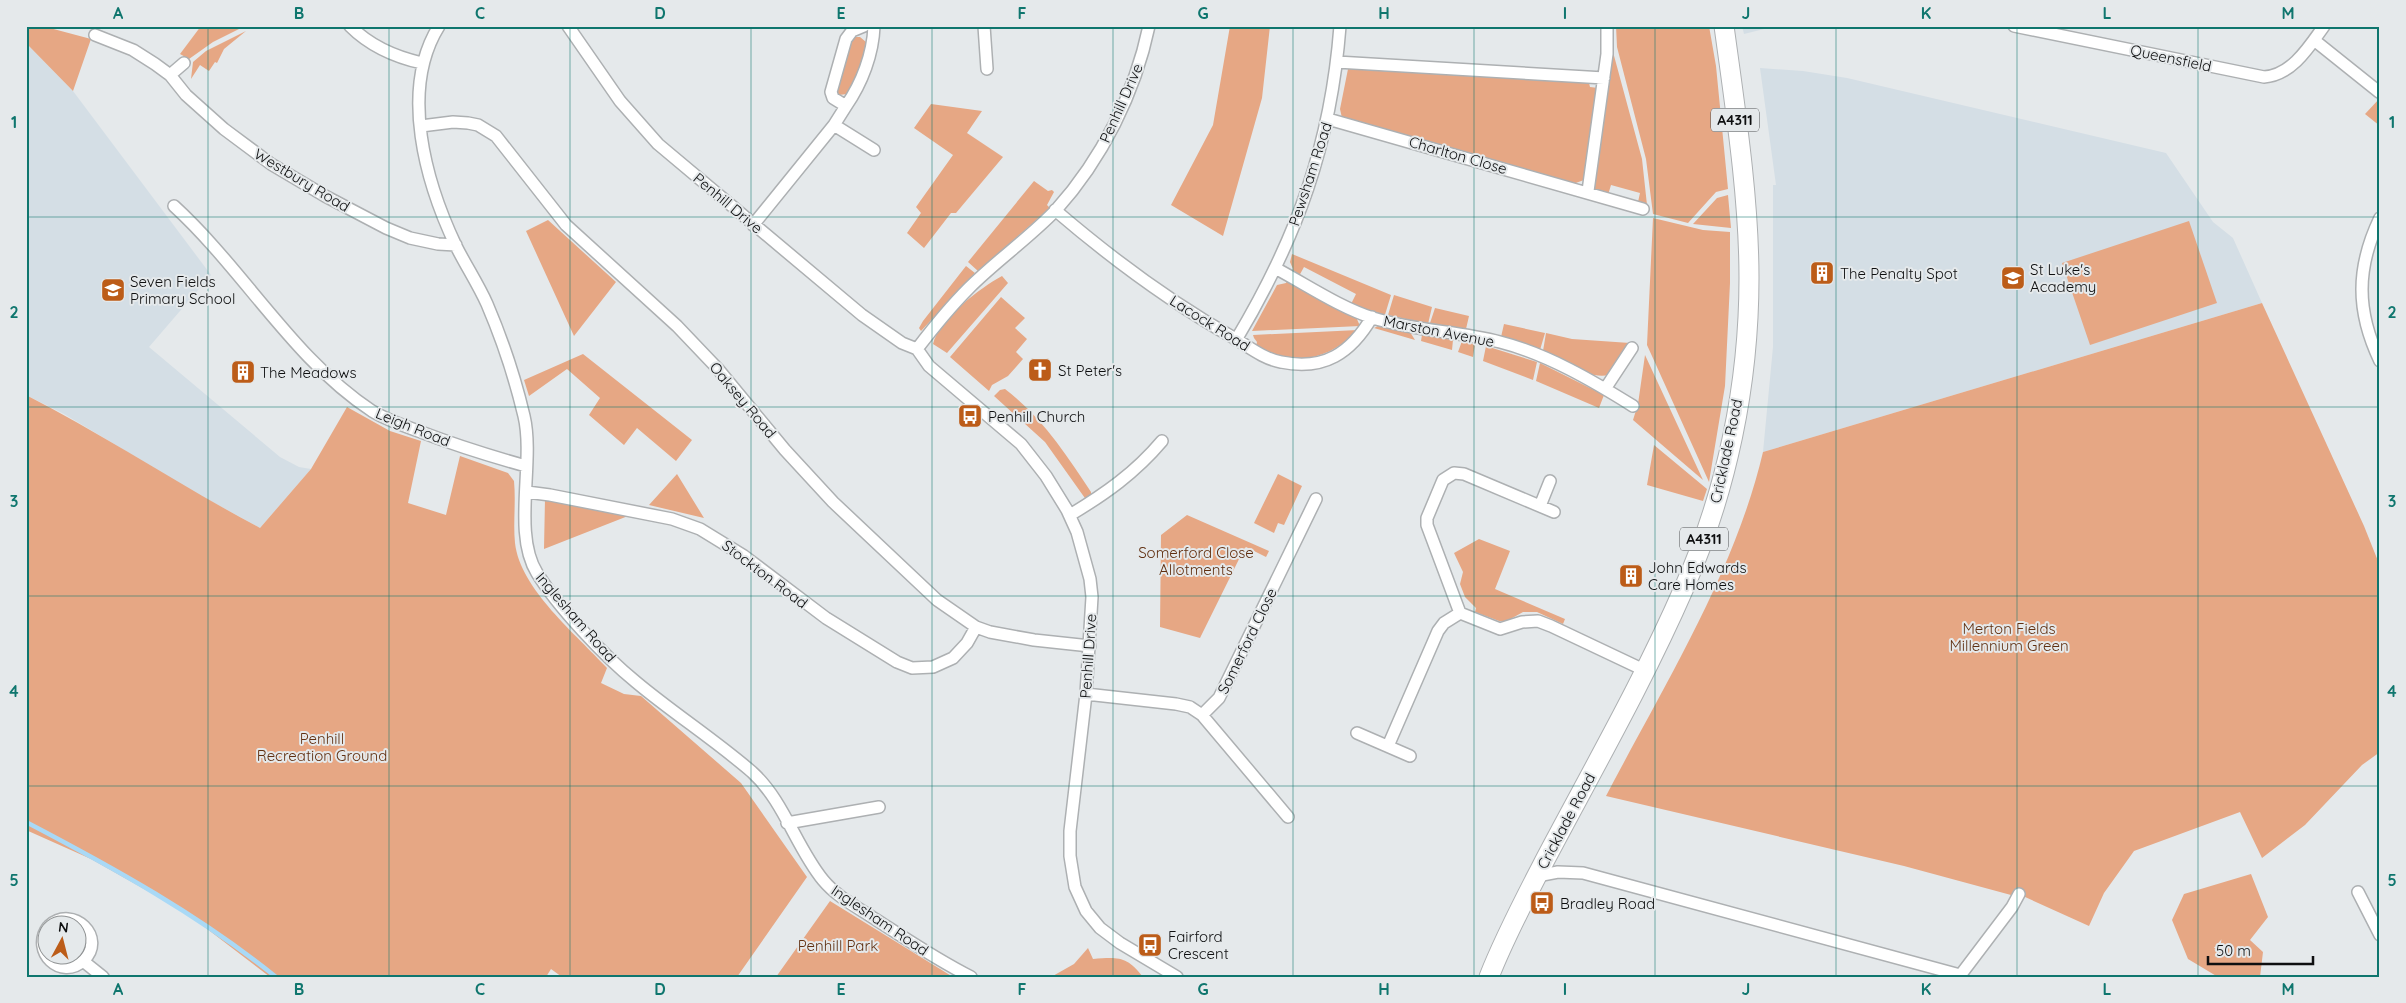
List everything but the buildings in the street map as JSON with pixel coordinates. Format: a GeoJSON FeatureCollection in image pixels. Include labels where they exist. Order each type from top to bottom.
{"type":"FeatureCollection","features":[{"type":"Feature","properties":{"kind":"main road","name":"Cricklade Road"},"geometry":{"type":"LineString","coordinates":[[1489,977],[1506,935],[1684,589],[1706,533],[1726,464],[1744,363],[1748,294],[1744,190],[1724,26]]}},
{"type":"Feature","properties":{"kind":"street"},"geometry":{"type":"LineString","coordinates":[[350,26],[381,49],[422,63]]}},
{"type":"Feature","properties":{"kind":"street","name":"Inglesham Road"},"geometry":{"type":"LineString","coordinates":[[439,26],[422,63],[418,98],[421,126],[432,179],[456,245],[487,303],[514,381],[526,424],[526,538],[528,554],[537,573],[553,594],[614,662],[636,682],[760,780],[807,858],[835,892],[925,951],[971,977]]}},
{"type":"Feature","properties":{"kind":"street","name":"Penhill Drive"},"geometry":{"type":"LineString","coordinates":[[568,26],[606,82],[642,126],[673,158],[862,314],[902,343],[917,349],[929,366],[1021,444],[1046,476],[1070,515],[1090,580],[1092,605],[1086,694],[1070,831],[1070,856],[1075,887],[1086,911],[1100,928],[1170,975]]}},
{"type":"Feature","properties":{"kind":"street"},"geometry":{"type":"LineString","coordinates":[[846,106],[833,98],[831,92],[846,39],[852,31],[864,26]]}},
{"type":"Feature","properties":{"kind":"street"},"geometry":{"type":"LineString","coordinates":[[753,225],[834,125],[846,106],[862,76],[873,39],[874,26]]}},
{"type":"Feature","properties":{"kind":"street"},"geometry":{"type":"LineString","coordinates":[[984,26],[987,69]]}},
{"type":"Feature","properties":{"kind":"street","name":"Penhill Drive"},"geometry":{"type":"LineString","coordinates":[[917,349],[969,288],[1056,210],[1086,173],[1118,116],[1136,76],[1149,26]]}},
{"type":"Feature","properties":{"kind":"street","name":"Pewsham Road"},"geometry":{"type":"LineString","coordinates":[[1236,340],[1275,268],[1307,195],[1328,120],[1337,62],[1340,26]]}},
{"type":"Feature","properties":{"kind":"street"},"geometry":{"type":"LineString","coordinates":[[1588,191],[1604,78],[1607,26]]}},
{"type":"Feature","properties":{"kind":"street","name":"Queensfield"},"geometry":{"type":"LineString","coordinates":[[2014,26],[2264,77],[2274,76],[2290,67],[2324,26]]}},
{"type":"Feature","properties":{"kind":"street","name":"Westbury Road"},"geometry":{"type":"LineString","coordinates":[[95,34],[145,56],[170,76],[186,95],[224,129],[296,178],[386,228],[424,242],[456,245]]}},
{"type":"Feature","properties":{"kind":"street"},"geometry":{"type":"LineString","coordinates":[[2314,40],[2379,92]]}},
{"type":"Feature","properties":{"kind":"street"},"geometry":{"type":"LineString","coordinates":[[1337,62],[1604,78]]}},
{"type":"Feature","properties":{"kind":"street"},"geometry":{"type":"LineString","coordinates":[[170,76],[184,63]]}},
{"type":"Feature","properties":{"kind":"street","name":"Charlton Close"},"geometry":{"type":"LineString","coordinates":[[1328,120],[1588,191],[1643,209]]}},
{"type":"Feature","properties":{"kind":"street","name":"Oaksey Road"},"geometry":{"type":"LineString","coordinates":[[421,126],[452,122],[468,123],[478,125],[496,136],[566,225],[663,312],[718,369],[785,450],[846,515],[937,600],[976,627],[1016,637],[1090,646]]}},
{"type":"Feature","properties":{"kind":"street"},"geometry":{"type":"LineString","coordinates":[[834,125],[874,150]]}},
{"type":"Feature","properties":{"kind":"street","name":"Leigh Road"},"geometry":{"type":"LineString","coordinates":[[174,206],[233,267],[316,363],[357,400],[391,421],[454,444],[526,466]]}},
{"type":"Feature","properties":{"kind":"street","name":"Lacock Road"},"geometry":{"type":"LineString","coordinates":[[1056,210],[1134,273],[1236,340],[1270,359],[1280,362],[1310,364],[1334,356],[1354,344],[1372,317]]}},
{"type":"Feature","properties":{"kind":"street"},"geometry":{"type":"LineString","coordinates":[[2380,218],[2366,249],[2361,271],[2368,333],[2380,361]]}},
{"type":"Feature","properties":{"kind":"street","name":"Marston Avenue"},"geometry":{"type":"LineString","coordinates":[[1275,268],[1348,308],[1372,317],[1420,330],[1502,342],[1537,356],[1605,389],[1633,406]]}},
{"type":"Feature","properties":{"kind":"street"},"geometry":{"type":"LineString","coordinates":[[1605,389],[1632,348]]}},
{"type":"Feature","properties":{"kind":"street"},"geometry":{"type":"LineString","coordinates":[[1070,515],[1116,487],[1140,466],[1162,441]]}},
{"type":"Feature","properties":{"kind":"street"},"geometry":{"type":"LineString","coordinates":[[1554,512],[1464,474],[1454,473],[1443,480],[1430,509],[1427,525],[1460,613],[1500,629],[1522,622],[1538,621],[1644,670]]}},
{"type":"Feature","properties":{"kind":"street"},"geometry":{"type":"LineString","coordinates":[[1540,506],[1550,481]]}},
{"type":"Feature","properties":{"kind":"street","name":"Stockton Road"},"geometry":{"type":"LineString","coordinates":[[526,492],[672,520],[700,529],[744,556],[826,618],[897,662],[912,668],[933,668],[953,658],[967,643],[976,627]]}},
{"type":"Feature","properties":{"kind":"street","name":"Somerford Close"},"geometry":{"type":"LineString","coordinates":[[1202,715],[1219,698],[1286,564],[1316,499]]}},
{"type":"Feature","properties":{"kind":"street"},"geometry":{"type":"LineString","coordinates":[[1388,746],[1438,631],[1444,623],[1460,613]]}},
{"type":"Feature","properties":{"kind":"street"},"geometry":{"type":"LineString","coordinates":[[1086,694],[1190,707],[1202,715],[1288,817]]}},
{"type":"Feature","properties":{"kind":"street"},"geometry":{"type":"LineString","coordinates":[[1357,733],[1410,756]]}},
{"type":"Feature","properties":{"kind":"street"},"geometry":{"type":"LineString","coordinates":[[787,823],[879,807]]}},
{"type":"Feature","properties":{"kind":"street"},"geometry":{"type":"LineString","coordinates":[[1537,876],[1558,872],[1583,873],[1959,976],[2012,907],[2019,894]]}},
{"type":"Feature","properties":{"kind":"street"},"geometry":{"type":"LineString","coordinates":[[2358,892],[2380,935]]}},
{"type":"Feature","properties":{"kind":"street"},"geometry":{"type":"LineString","coordinates":[[88,931],[91,943],[88,954]]}},
{"type":"Feature","properties":{"kind":"street"},"geometry":{"type":"LineString","coordinates":[[88,965],[103,977]]}},
{"type":"Feature","properties":{"kind":"street"},"geometry":{"type":"LineString","coordinates":[[63,966],[75,966]]}},
{"type":"Feature","properties":{"kind":"shaded area"},"geometry":{"type":"Polygon","coordinates":[[[1742,26],[1776,26],[1744,34],[1742,26]]]}},
{"type":"Feature","properties":{"kind":"shaded area","name":"Seven Fields Primary School"},"geometry":{"type":"Polygon","coordinates":[[[26,43],[73,91],[211,275],[149,347],[280,457],[299,467],[311,469],[260,528],[196,493],[64,414],[26,395],[26,43]]]}},
{"type":"Feature","properties":{"kind":"shaded area","name":"St Luke's Academy"},"geometry":{"type":"Polygon","coordinates":[[[1760,68],[1803,71],[1847,78],[2166,153],[2213,222],[2233,238],[2262,303],[1763,452],[1773,347],[1773,185],[1776,185],[1760,68]]]}},
{"type":"Feature","properties":{"kind":"green space"},"geometry":{"type":"Polygon","coordinates":[[[26,26],[46,27],[91,39],[73,91],[26,43],[26,26]]]}},
{"type":"Feature","properties":{"kind":"green space"},"geometry":{"type":"Polygon","coordinates":[[[201,26],[245,26],[213,42],[189,59],[180,54],[201,26]]]}},
{"type":"Feature","properties":{"kind":"green space"},"geometry":{"type":"Polygon","coordinates":[[[1230,26],[1270,26],[1262,98],[1223,236],[1171,205],[1213,125],[1230,26]]]}},
{"type":"Feature","properties":{"kind":"green space"},"geometry":{"type":"Polygon","coordinates":[[[1616,26],[1709,26],[1716,66],[1728,189],[1716,192],[1688,223],[1653,214],[1646,159],[1617,47],[1616,26]]]}},
{"type":"Feature","properties":{"kind":"green space"},"geometry":{"type":"Polygon","coordinates":[[[246,31],[224,49],[217,63],[215,62],[209,71],[200,65],[191,79],[193,62],[206,51],[246,31]]]}},
{"type":"Feature","properties":{"kind":"green space"},"geometry":{"type":"Polygon","coordinates":[[[855,37],[860,37],[866,42],[863,63],[848,94],[838,95],[836,89],[849,43],[855,37]]]}},
{"type":"Feature","properties":{"kind":"green space"},"geometry":{"type":"Polygon","coordinates":[[[1611,52],[1613,52],[1642,159],[1647,205],[1638,202],[1640,193],[1611,185],[1608,195],[1596,191],[1593,185],[1611,52]]]}},
{"type":"Feature","properties":{"kind":"green space"},"geometry":{"type":"Polygon","coordinates":[[[1348,69],[1589,83],[1590,87],[1598,88],[1584,180],[1573,184],[1342,118],[1340,109],[1348,69]]]}},
{"type":"Feature","properties":{"kind":"green space"},"geometry":{"type":"Polygon","coordinates":[[[2380,98],[2380,126],[2365,114],[2380,98]]]}},
{"type":"Feature","properties":{"kind":"green space"},"geometry":{"type":"Polygon","coordinates":[[[931,104],[982,111],[967,133],[1003,157],[956,213],[951,213],[924,248],[907,233],[921,213],[916,207],[953,155],[914,128],[931,104]]]}},
{"type":"Feature","properties":{"kind":"green space"},"geometry":{"type":"Polygon","coordinates":[[[1034,181],[1048,191],[1052,190],[1054,192],[1047,205],[1050,208],[978,271],[968,262],[1034,181]]]}},
{"type":"Feature","properties":{"kind":"green space"},"geometry":{"type":"Polygon","coordinates":[[[1728,195],[1731,228],[1693,224],[1717,198],[1728,195]]]}},
{"type":"Feature","properties":{"kind":"green space"},"geometry":{"type":"Polygon","coordinates":[[[1653,218],[1703,230],[1730,232],[1730,283],[1725,386],[1709,482],[1647,345],[1653,218]]]}},
{"type":"Feature","properties":{"kind":"green space"},"geometry":{"type":"Polygon","coordinates":[[[548,220],[616,282],[574,336],[526,231],[548,220]]]}},
{"type":"Feature","properties":{"kind":"green space"},"geometry":{"type":"Polygon","coordinates":[[[2189,221],[2217,303],[2090,345],[2062,263],[2189,221]]]}},
{"type":"Feature","properties":{"kind":"green space"},"geometry":{"type":"Polygon","coordinates":[[[1292,254],[1391,295],[1384,318],[1351,304],[1356,294],[1304,267],[1299,276],[1292,271],[1290,262],[1292,254]]]}},
{"type":"Feature","properties":{"kind":"green space"},"geometry":{"type":"Polygon","coordinates":[[[966,266],[975,273],[921,331],[919,328],[923,321],[966,266]]]}},
{"type":"Feature","properties":{"kind":"green space"},"geometry":{"type":"Polygon","coordinates":[[[1002,276],[1008,283],[947,353],[933,344],[943,325],[962,305],[1002,276]]]}},
{"type":"Feature","properties":{"kind":"green space"},"geometry":{"type":"Polygon","coordinates":[[[1288,279],[1356,317],[1360,326],[1252,331],[1277,285],[1286,283],[1288,279]]]}},
{"type":"Feature","properties":{"kind":"green space"},"geometry":{"type":"Polygon","coordinates":[[[1394,295],[1432,307],[1428,324],[1388,315],[1394,295]]]}},
{"type":"Feature","properties":{"kind":"green space"},"geometry":{"type":"Polygon","coordinates":[[[1001,297],[1025,318],[1015,328],[1027,339],[1016,352],[1023,359],[1008,376],[992,385],[989,391],[950,357],[1001,297]]]}},
{"type":"Feature","properties":{"kind":"green space","name":"Merton Fields Millennium Green"},"geometry":{"type":"Polygon","coordinates":[[[2262,303],[2364,526],[2380,566],[2380,752],[2362,765],[2305,825],[2262,858],[2240,812],[2134,851],[2104,893],[2089,926],[2014,892],[2011,895],[1904,866],[1606,796],[1673,671],[1716,585],[1751,497],[1763,452],[2262,303]]]}},
{"type":"Feature","properties":{"kind":"green space"},"geometry":{"type":"Polygon","coordinates":[[[1435,308],[1469,316],[1466,329],[1430,323],[1435,308]]]}},
{"type":"Feature","properties":{"kind":"green space"},"geometry":{"type":"Polygon","coordinates":[[[1504,324],[1545,333],[1540,350],[1501,337],[1504,324]]]}},
{"type":"Feature","properties":{"kind":"green space"},"geometry":{"type":"Polygon","coordinates":[[[1380,325],[1410,332],[1415,340],[1374,328],[1380,325]]]}},
{"type":"Feature","properties":{"kind":"green space"},"geometry":{"type":"Polygon","coordinates":[[[1358,330],[1347,340],[1323,354],[1297,359],[1270,353],[1256,346],[1257,342],[1253,335],[1358,330]]]}},
{"type":"Feature","properties":{"kind":"green space"},"geometry":{"type":"Polygon","coordinates":[[[1546,333],[1572,339],[1630,343],[1609,375],[1592,375],[1543,351],[1546,333]]]}},
{"type":"Feature","properties":{"kind":"green space"},"geometry":{"type":"Polygon","coordinates":[[[1422,335],[1453,340],[1452,350],[1421,341],[1422,335]]]}},
{"type":"Feature","properties":{"kind":"green space"},"geometry":{"type":"Polygon","coordinates":[[[1462,341],[1475,344],[1473,357],[1458,352],[1462,341]]]}},
{"type":"Feature","properties":{"kind":"green space"},"geometry":{"type":"Polygon","coordinates":[[[1486,346],[1537,362],[1533,380],[1483,361],[1486,346]]]}},
{"type":"Feature","properties":{"kind":"green space"},"geometry":{"type":"Polygon","coordinates":[[[583,354],[692,440],[676,461],[637,428],[624,445],[589,415],[600,398],[567,369],[529,396],[524,380],[583,354]]]}},
{"type":"Feature","properties":{"kind":"green space"},"geometry":{"type":"Polygon","coordinates":[[[1645,355],[1703,480],[1633,420],[1638,404],[1645,355]]]}},
{"type":"Feature","properties":{"kind":"green space"},"geometry":{"type":"Polygon","coordinates":[[[1540,363],[1604,395],[1599,408],[1536,381],[1540,363]]]}},
{"type":"Feature","properties":{"kind":"green space"},"geometry":{"type":"Polygon","coordinates":[[[1005,389],[1031,412],[1063,450],[1091,492],[1091,497],[1087,501],[1045,442],[994,396],[1000,390],[1005,389]]]}},
{"type":"Feature","properties":{"kind":"green space","name":"Penhill Recreation Ground"},"geometry":{"type":"Polygon","coordinates":[[[26,395],[260,528],[311,469],[347,407],[390,431],[421,441],[408,503],[446,515],[460,456],[508,473],[514,481],[514,535],[519,560],[538,594],[607,668],[601,683],[624,694],[641,696],[741,783],[807,877],[737,977],[562,977],[551,969],[546,977],[270,977],[185,912],[91,859],[26,830],[26,395]]]}},
{"type":"Feature","properties":{"kind":"green space"},"geometry":{"type":"Polygon","coordinates":[[[1654,445],[1707,489],[1703,501],[1647,485],[1654,445]]]}},
{"type":"Feature","properties":{"kind":"green space"},"geometry":{"type":"Polygon","coordinates":[[[677,474],[704,518],[649,505],[677,474]]]}},
{"type":"Feature","properties":{"kind":"green space"},"geometry":{"type":"Polygon","coordinates":[[[1278,474],[1302,486],[1284,525],[1278,523],[1274,533],[1254,523],[1278,474]]]}},
{"type":"Feature","properties":{"kind":"green space"},"geometry":{"type":"Polygon","coordinates":[[[545,499],[628,516],[544,549],[545,499]]]}},
{"type":"Feature","properties":{"kind":"green space","name":"Somerford Close Allotments"},"geometry":{"type":"Polygon","coordinates":[[[1187,515],[1269,551],[1266,557],[1246,547],[1244,549],[1200,638],[1160,627],[1161,535],[1187,515]]]}},
{"type":"Feature","properties":{"kind":"green space"},"geometry":{"type":"Polygon","coordinates":[[[1479,539],[1510,551],[1495,589],[1565,619],[1563,624],[1537,612],[1523,612],[1507,621],[1499,621],[1475,612],[1476,608],[1465,597],[1460,584],[1463,572],[1454,553],[1479,539]]]}},
{"type":"Feature","properties":{"kind":"green space"},"geometry":{"type":"Polygon","coordinates":[[[2251,874],[2268,917],[2250,940],[2263,952],[2260,977],[2218,977],[2188,959],[2172,920],[2184,894],[2251,874]]]}},
{"type":"Feature","properties":{"kind":"green space","name":"Penhill Park"},"geometry":{"type":"Polygon","coordinates":[[[830,901],[953,977],[776,977],[830,901]]]}},
{"type":"Feature","properties":{"kind":"green space"},"geometry":{"type":"Polygon","coordinates":[[[1088,948],[1093,959],[1121,959],[1132,965],[1143,977],[1051,977],[1074,964],[1088,948]]]}},
{"type":"Feature","properties":{"kind":"waterway"},"geometry":{"type":"LineString","coordinates":[[26,822],[91,857],[186,913],[247,954],[276,977]]}},
{"type":"Feature","properties":{"kind":"place","name":"The Penalty Spot"},"geometry":{"type":"Point","coordinates":[1822,273]}},
{"type":"Feature","properties":{"kind":"place","name":"St Luke's Academy"},"geometry":{"type":"Point","coordinates":[2013,278]}},
{"type":"Feature","properties":{"kind":"place","name":"Seven Fields Primary School"},"geometry":{"type":"Point","coordinates":[113,290]}},
{"type":"Feature","properties":{"kind":"place","name":"St Peter's"},"geometry":{"type":"Point","coordinates":[1040,370]}},
{"type":"Feature","properties":{"kind":"place","name":"The Meadows"},"geometry":{"type":"Point","coordinates":[243,372]}},
{"type":"Feature","properties":{"kind":"place","name":"Penhill Church"},"geometry":{"type":"Point","coordinates":[970,416]}},
{"type":"Feature","properties":{"kind":"place","name":"John Edwards Care Homes"},"geometry":{"type":"Point","coordinates":[1631,576]}},
{"type":"Feature","properties":{"kind":"place","name":"Bradley Road"},"geometry":{"type":"Point","coordinates":[1542,903]}},
{"type":"Feature","properties":{"kind":"place","name":"Fairford Crescent"},"geometry":{"type":"Point","coordinates":[1150,945]}}]}
